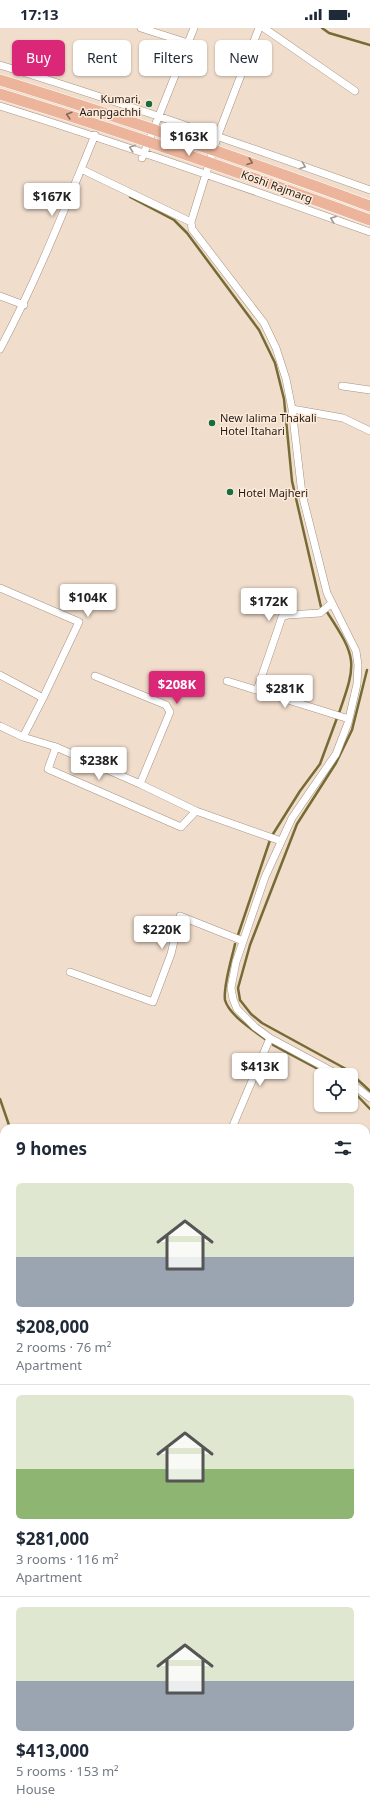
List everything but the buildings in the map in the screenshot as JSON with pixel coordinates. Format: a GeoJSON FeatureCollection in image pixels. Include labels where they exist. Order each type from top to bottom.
{"type":"FeatureCollection","features":[{"type":"Feature","properties":{"kind":"main road","name":"Koshi Rajmarg"},"geometry":{"type":"LineString","coordinates":[[0,80],[214,149],[370,206]]}},
{"type":"Feature","properties":{"kind":"main road","name":"Koshi Rajmarg"},"geometry":{"type":"LineString","coordinates":[[0,94],[210,162],[370,220]]}},
{"type":"Feature","properties":{"kind":"street"},"geometry":{"type":"LineString","coordinates":[[141,28],[179,40]]}},
{"type":"Feature","properties":{"kind":"street"},"geometry":{"type":"LineString","coordinates":[[189,40],[194,28]]}},
{"type":"Feature","properties":{"kind":"street"},"geometry":{"type":"LineString","coordinates":[[259,28],[218,135],[191,222],[192,229],[264,324],[276,348],[286,379],[292,409],[302,494],[327,593],[356,651],[358,665],[357,684],[349,719],[336,754],[303,801],[281,841],[265,877],[243,942],[233,975],[231,988],[236,1009],[255,1027],[270,1038],[326,1068]]}},
{"type":"Feature","properties":{"kind":"street"},"geometry":{"type":"LineString","coordinates":[[264,28],[355,91]]}},
{"type":"Feature","properties":{"kind":"street"},"geometry":{"type":"LineString","coordinates":[[0,65],[159,115],[370,190]]}},
{"type":"Feature","properties":{"kind":"street"},"geometry":{"type":"LineString","coordinates":[[144,155],[148,141],[175,76]]}},
{"type":"Feature","properties":{"kind":"street"},"geometry":{"type":"LineString","coordinates":[[0,106],[95,135],[144,155],[207,173],[370,232]]}},
{"type":"Feature","properties":{"kind":"street"},"geometry":{"type":"LineString","coordinates":[[0,349],[24,305],[55,234],[95,135]]}},
{"type":"Feature","properties":{"kind":"street"},"geometry":{"type":"LineString","coordinates":[[81,169],[191,222]]}},
{"type":"Feature","properties":{"kind":"street"},"geometry":{"type":"LineString","coordinates":[[0,296],[24,305]]}},
{"type":"Feature","properties":{"kind":"street"},"geometry":{"type":"LineString","coordinates":[[342,386],[370,390]]}},
{"type":"Feature","properties":{"kind":"street"},"geometry":{"type":"LineString","coordinates":[[292,409],[343,418],[370,431]]}},
{"type":"Feature","properties":{"kind":"street"},"geometry":{"type":"LineString","coordinates":[[0,588],[79,622],[23,737]]}},
{"type":"Feature","properties":{"kind":"street"},"geometry":{"type":"LineString","coordinates":[[257,690],[282,618],[288,615],[320,613],[332,603]]}},
{"type":"Feature","properties":{"kind":"street"},"geometry":{"type":"LineString","coordinates":[[0,675],[43,698]]}},
{"type":"Feature","properties":{"kind":"street"},"geometry":{"type":"LineString","coordinates":[[95,676],[166,705],[170,712],[140,784]]}},
{"type":"Feature","properties":{"kind":"street"},"geometry":{"type":"LineString","coordinates":[[227,681],[349,719]]}},
{"type":"Feature","properties":{"kind":"street"},"geometry":{"type":"LineString","coordinates":[[0,726],[23,737],[56,748],[140,784],[196,811],[281,841]]}},
{"type":"Feature","properties":{"kind":"street"},"geometry":{"type":"LineString","coordinates":[[56,748],[48,769],[181,827],[196,811]]}},
{"type":"Feature","properties":{"kind":"street"},"geometry":{"type":"LineString","coordinates":[[70,972],[153,1002],[171,954],[180,916],[243,942]]}},
{"type":"Feature","properties":{"kind":"street"},"geometry":{"type":"LineString","coordinates":[[234,1124],[270,1038]]}},
{"type":"Feature","properties":{"kind":"street"},"geometry":{"type":"LineString","coordinates":[[358,1089],[370,1098]]}},
{"type":"Feature","properties":{"kind":"waterway"},"geometry":{"type":"LineString","coordinates":[[322,28],[329,33],[370,45]]}},
{"type":"Feature","properties":{"kind":"waterway"},"geometry":{"type":"LineString","coordinates":[[130,197],[174,220],[187,233],[259,330],[275,363],[284,399],[292,481],[321,607]]}},
{"type":"Feature","properties":{"kind":"waterway"},"geometry":{"type":"LineString","coordinates":[[327,612],[344,640],[349,651],[351,661],[349,682],[339,713]]}},
{"type":"Feature","properties":{"kind":"waterway"},"geometry":{"type":"LineString","coordinates":[[367,670],[352,730],[336,763],[297,824],[250,945],[238,988],[240,1000],[251,1014],[262,1023],[346,1069],[370,1091]]}},
{"type":"Feature","properties":{"kind":"waterway"},"geometry":{"type":"LineString","coordinates":[[273,834],[300,791],[320,764],[337,718]]}},
{"type":"Feature","properties":{"kind":"waterway"},"geometry":{"type":"LineString","coordinates":[[238,935],[270,840]]}},
{"type":"Feature","properties":{"kind":"waterway"},"geometry":{"type":"LineString","coordinates":[[235,944],[226,980],[225,1000],[227,1006],[236,1017],[265,1039]]}},
{"type":"Feature","properties":{"kind":"waterway"},"geometry":{"type":"LineString","coordinates":[[273,1045],[316,1068]]}},
{"type":"Feature","properties":{"kind":"waterway"},"geometry":{"type":"LineString","coordinates":[[358,1096],[370,1109]]}},
{"type":"Feature","properties":{"kind":"waterway"},"geometry":{"type":"LineString","coordinates":[[0,1099],[9,1124]]}},
{"type":"Feature","properties":{"kind":"place","name":"Kumari, Aanpgachhi"},"geometry":{"type":"Point","coordinates":[149,104]}},
{"type":"Feature","properties":{"kind":"place","name":"New lalima Thakali Hotel Itahari"},"geometry":{"type":"Point","coordinates":[212,423]}},
{"type":"Feature","properties":{"kind":"place","name":"Hotel Majheri"},"geometry":{"type":"Point","coordinates":[230,492]}}]}
